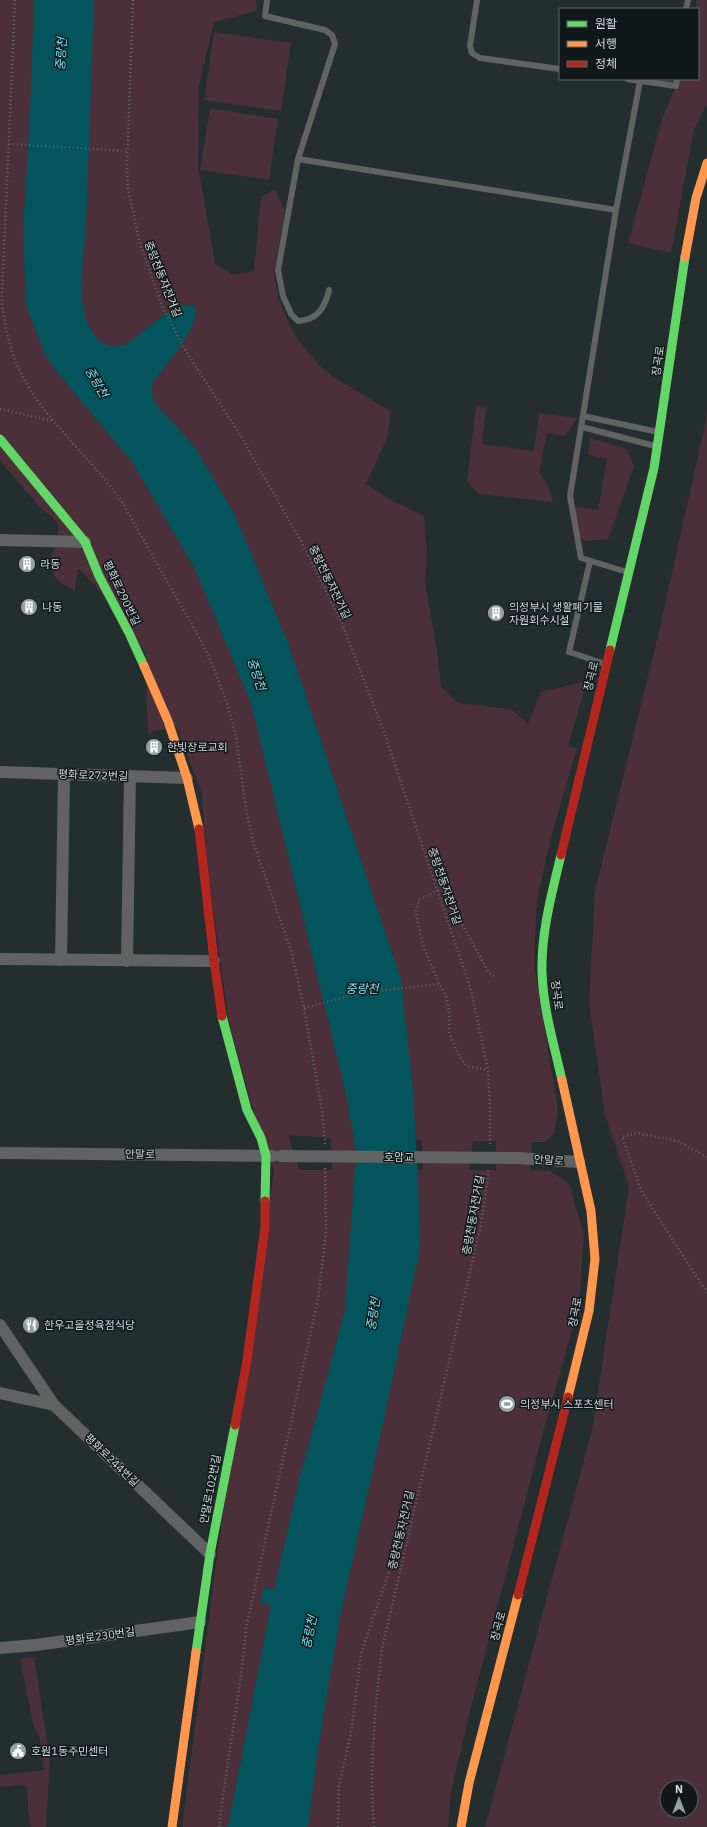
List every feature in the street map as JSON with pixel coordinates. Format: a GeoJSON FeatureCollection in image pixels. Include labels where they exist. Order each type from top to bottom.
{"type":"FeatureCollection","features":[{"type":"Feature","properties":{"kind":"street","name":"장곡로"},"geometry":{"type":"LineString","coordinates":[[461,1827],[469,1783],[528,1558],[589,1311],[595,1259],[590,1211],[547,1012],[542,972],[545,921],[629,573],[657,447],[688,238],[701,178],[707,162]]}},
{"type":"Feature","properties":{"kind":"street","name":"평화로290번길"},"geometry":{"type":"LineString","coordinates":[[0,439],[85,542],[100,576],[129,633],[168,721],[187,778],[199,826],[214,961]]}},
{"type":"Feature","properties":{"kind":"street"},"geometry":{"type":"LineString","coordinates":[[0,540],[85,542]]}},
{"type":"Feature","properties":{"kind":"street","name":"평화로272번길"},"geometry":{"type":"LineString","coordinates":[[0,772],[187,778]]}},
{"type":"Feature","properties":{"kind":"street"},"geometry":{"type":"LineString","coordinates":[[61,960],[64,774]]}},
{"type":"Feature","properties":{"kind":"street"},"geometry":{"type":"LineString","coordinates":[[127,960],[130,776]]}},
{"type":"Feature","properties":{"kind":"street"},"geometry":{"type":"LineString","coordinates":[[0,959],[214,961]]}},
{"type":"Feature","properties":{"kind":"street","name":"안말로102번길"},"geometry":{"type":"LineString","coordinates":[[172,1827],[210,1554],[248,1352],[265,1227],[266,1156],[261,1138],[247,1110],[229,1043],[214,961]]}},
{"type":"Feature","properties":{"kind":"street","name":"안말로"},"geometry":{"type":"LineString","coordinates":[[0,1152],[281,1156]]}},
{"type":"Feature","properties":{"kind":"street","name":"호암교"},"geometry":{"type":"LineString","coordinates":[[281,1156],[518,1158]]}},
{"type":"Feature","properties":{"kind":"street","name":"안말로"},"geometry":{"type":"LineString","coordinates":[[518,1158],[579,1162]]}},
{"type":"Feature","properties":{"kind":"street","name":"평화로244번길"},"geometry":{"type":"LineString","coordinates":[[0,1325],[54,1405],[210,1554]]}},
{"type":"Feature","properties":{"kind":"street"},"geometry":{"type":"LineString","coordinates":[[0,1393],[54,1405]]}},
{"type":"Feature","properties":{"kind":"street","name":"평화로230번길"},"geometry":{"type":"LineString","coordinates":[[0,1648],[36,1645],[200,1622]]}},
{"type":"Feature","properties":{"kind":"lane"},"geometry":{"type":"LineString","coordinates":[[267,0],[265,16],[325,30],[332,35],[335,44],[298,158],[278,270],[282,296],[291,314],[298,321],[309,320],[326,304],[329,290]]}},
{"type":"Feature","properties":{"kind":"lane"},"geometry":{"type":"LineString","coordinates":[[477,0],[470,46],[472,53],[480,58],[559,69]]}},
{"type":"Feature","properties":{"kind":"lane"},"geometry":{"type":"LineString","coordinates":[[634,80],[676,86],[677,80]]}},
{"type":"Feature","properties":{"kind":"lane"},"geometry":{"type":"LineString","coordinates":[[629,573],[581,558],[570,496],[616,210],[640,81]]}},
{"type":"Feature","properties":{"kind":"lane"},"geometry":{"type":"LineString","coordinates":[[298,158],[616,210]]}},
{"type":"Feature","properties":{"kind":"lane"},"geometry":{"type":"LineString","coordinates":[[583,416],[660,432]]}},
{"type":"Feature","properties":{"kind":"lane"},"geometry":{"type":"LineString","coordinates":[[582,427],[657,447]]}},
{"type":"Feature","properties":{"kind":"lane"},"geometry":{"type":"LineString","coordinates":[[590,561],[569,652],[606,664]]}},
{"type":"Feature","properties":{"kind":"path","name":"중랑천동자전거길"},"geometry":{"type":"LineString","coordinates":[[133,0],[127,151],[128,189],[137,233],[146,265],[163,308],[187,353],[239,433],[280,502],[307,554],[340,621],[384,732],[471,990],[488,1070],[490,1107],[489,1153]]}},
{"type":"Feature","properties":{"kind":"path"},"geometry":{"type":"LineString","coordinates":[[9,144],[127,151]]}},
{"type":"Feature","properties":{"kind":"path"},"geometry":{"type":"LineString","coordinates":[[0,410],[54,421]]}},
{"type":"Feature","properties":{"kind":"path"},"geometry":{"type":"LineString","coordinates":[[433,876],[443,889],[489,972],[494,976]]}},
{"type":"Feature","properties":{"kind":"path"},"geometry":{"type":"LineString","coordinates":[[438,890],[419,900],[416,912],[424,948],[439,984],[446,996],[449,1012],[449,1030],[458,1054],[468,1066],[488,1070]]}},
{"type":"Feature","properties":{"kind":"path"},"geometry":{"type":"LineString","coordinates":[[304,1008],[360,993],[439,984]]}},
{"type":"Feature","properties":{"kind":"path"},"geometry":{"type":"LineString","coordinates":[[707,1157],[678,1141],[636,1133],[622,1137],[642,1192],[707,1293]]}},
{"type":"Feature","properties":{"kind":"path","name":"중랑천동자전거길"},"geometry":{"type":"LineString","coordinates":[[374,1827],[372,1759],[378,1683],[388,1620],[481,1224],[489,1169]]}},
{"type":"Feature","properties":{"kind":"path"},"geometry":{"type":"LineString","coordinates":[[338,1827],[339,1786],[351,1733],[361,1654],[383,1589],[414,1509]]}},
{"type":"Feature","properties":{"kind":"shaded area"},"geometry":{"type":"Polygon","coordinates":[[[0,0],[256,0],[257,11],[214,22],[199,85],[198,165],[215,264],[233,275],[254,271],[261,197],[275,189],[285,211],[274,272],[278,298],[295,336],[319,365],[334,377],[391,412],[387,438],[366,484],[389,499],[424,516],[427,555],[425,582],[438,658],[441,687],[458,703],[511,709],[528,724],[541,692],[587,681],[568,746],[577,748],[550,841],[537,902],[534,964],[558,1109],[554,1134],[545,1142],[532,1142],[530,1170],[550,1171],[569,1183],[584,1235],[579,1305],[543,1433],[469,1715],[451,1793],[448,1827],[182,1827],[218,1549],[274,1170],[255,1117],[228,1018],[207,863],[202,793],[176,726],[148,733],[145,652],[94,584],[78,568],[75,590],[60,582],[54,575],[48,558],[57,547],[58,523],[38,505],[0,461],[0,0]],[[288,1135],[299,1170],[332,1170],[331,1138],[288,1135]],[[368,1138],[372,1170],[423,1170],[422,1140],[368,1138]],[[473,1141],[469,1170],[496,1170],[496,1141],[473,1141]]]}},
{"type":"Feature","properties":{"kind":"shaded area"},"geometry":{"type":"Polygon","coordinates":[[[697,0],[707,0],[707,104],[694,129],[671,253],[628,243],[662,119],[679,80],[699,80],[699,8],[695,8],[697,0]]]}},
{"type":"Feature","properties":{"kind":"shaded area"},"geometry":{"type":"Polygon","coordinates":[[[214,32],[291,43],[281,111],[204,100],[214,32]]]}},
{"type":"Feature","properties":{"kind":"shaded area"},"geometry":{"type":"Polygon","coordinates":[[[210,108],[278,119],[269,180],[200,170],[210,108]]]}},
{"type":"Feature","properties":{"kind":"shaded area"},"geometry":{"type":"Polygon","coordinates":[[[476,406],[486,408],[482,444],[534,451],[539,413],[577,418],[565,436],[547,433],[539,472],[548,486],[553,502],[479,494],[467,481],[476,406]]]}},
{"type":"Feature","properties":{"kind":"shaded area"},"geometry":{"type":"Polygon","coordinates":[[[707,408],[707,1827],[485,1827],[592,1430],[629,1187],[605,1115],[589,1003],[595,891],[658,636],[706,420],[707,408]]]}},
{"type":"Feature","properties":{"kind":"shaded area"},"geometry":{"type":"Polygon","coordinates":[[[590,438],[627,449],[634,466],[608,539],[585,541],[573,531],[575,506],[598,510],[607,459],[588,455],[590,438]]]}},
{"type":"Feature","properties":{"kind":"shaded area"},"geometry":{"type":"Polygon","coordinates":[[[34,1657],[50,1760],[46,1827],[31,1827],[26,1785],[0,1787],[0,1775],[44,1770],[39,1735],[34,1728],[20,1659],[34,1657]]]}},
{"type":"Feature","properties":{"kind":"water","name":"중랑천"},"geometry":{"type":"Polygon","coordinates":[[[34,0],[94,0],[86,224],[82,270],[83,304],[87,322],[95,335],[105,344],[119,346],[127,344],[170,312],[188,305],[196,306],[196,315],[193,325],[181,345],[154,381],[152,389],[153,397],[155,403],[195,447],[235,515],[288,643],[401,979],[413,1090],[420,1249],[340,1617],[318,1748],[308,1827],[228,1827],[271,1605],[261,1603],[263,1588],[274,1589],[300,1476],[345,1310],[356,1152],[346,1094],[251,703],[194,567],[132,462],[46,357],[26,305],[23,232],[30,115],[34,0]]]}},
{"type":"Feature","properties":{"kind":"traffic: fast"},"geometry":{"type":"LineString","coordinates":[[610,650],[654,468],[685,257]]}},
{"type":"Feature","properties":{"kind":"traffic: fast"},"geometry":{"type":"LineString","coordinates":[[0,439],[85,542],[99,576],[129,633],[144,666]]}},
{"type":"Feature","properties":{"kind":"traffic: fast"},"geometry":{"type":"LineString","coordinates":[[561,855],[545,927],[542,972],[544,999],[562,1080]]}},
{"type":"Feature","properties":{"kind":"traffic: fast"},"geometry":{"type":"LineString","coordinates":[[222,1016],[247,1110],[261,1138],[266,1156],[265,1201]]}},
{"type":"Feature","properties":{"kind":"traffic: fast"},"geometry":{"type":"LineString","coordinates":[[196,1652],[210,1554],[235,1425]]}},
{"type":"Feature","properties":{"kind":"traffic: slow"},"geometry":{"type":"LineString","coordinates":[[685,257],[696,198],[707,163]]}},
{"type":"Feature","properties":{"kind":"traffic: slow"},"geometry":{"type":"LineString","coordinates":[[144,666],[168,721],[187,778],[199,829]]}},
{"type":"Feature","properties":{"kind":"traffic: slow"},"geometry":{"type":"LineString","coordinates":[[562,1080],[591,1211],[595,1259],[589,1311],[568,1397]]}},
{"type":"Feature","properties":{"kind":"traffic: slow"},"geometry":{"type":"LineString","coordinates":[[461,1827],[469,1783],[518,1595]]}},
{"type":"Feature","properties":{"kind":"traffic: slow"},"geometry":{"type":"LineString","coordinates":[[172,1827],[196,1652]]}},
{"type":"Feature","properties":{"kind":"traffic: jam"},"geometry":{"type":"LineString","coordinates":[[561,855],[610,650]]}},
{"type":"Feature","properties":{"kind":"traffic: jam"},"geometry":{"type":"LineString","coordinates":[[199,829],[214,961],[222,1016]]}},
{"type":"Feature","properties":{"kind":"traffic: jam"},"geometry":{"type":"LineString","coordinates":[[235,1425],[247,1360],[265,1227],[265,1201]]}},
{"type":"Feature","properties":{"kind":"traffic: jam"},"geometry":{"type":"LineString","coordinates":[[518,1595],[568,1397]]}},
{"type":"Feature","properties":{"kind":"place","name":"라동"},"geometry":{"type":"Point","coordinates":[27,564]}},
{"type":"Feature","properties":{"kind":"place","name":"나동"},"geometry":{"type":"Point","coordinates":[29,607]}},
{"type":"Feature","properties":{"kind":"place","name":"의정부시 생활폐기물 자원회수시설"},"geometry":{"type":"Point","coordinates":[496,613]}},
{"type":"Feature","properties":{"kind":"place","name":"한빛장로교회"},"geometry":{"type":"Point","coordinates":[154,747]}},
{"type":"Feature","properties":{"kind":"place","name":"한우고을정육점식당"},"geometry":{"type":"Point","coordinates":[31,1325]}},
{"type":"Feature","properties":{"kind":"place","name":"의정부시 스포츠센터"},"geometry":{"type":"Point","coordinates":[507,1404]}},
{"type":"Feature","properties":{"kind":"place","name":"호원1동주민센터"},"geometry":{"type":"Point","coordinates":[18,1751]}}]}
